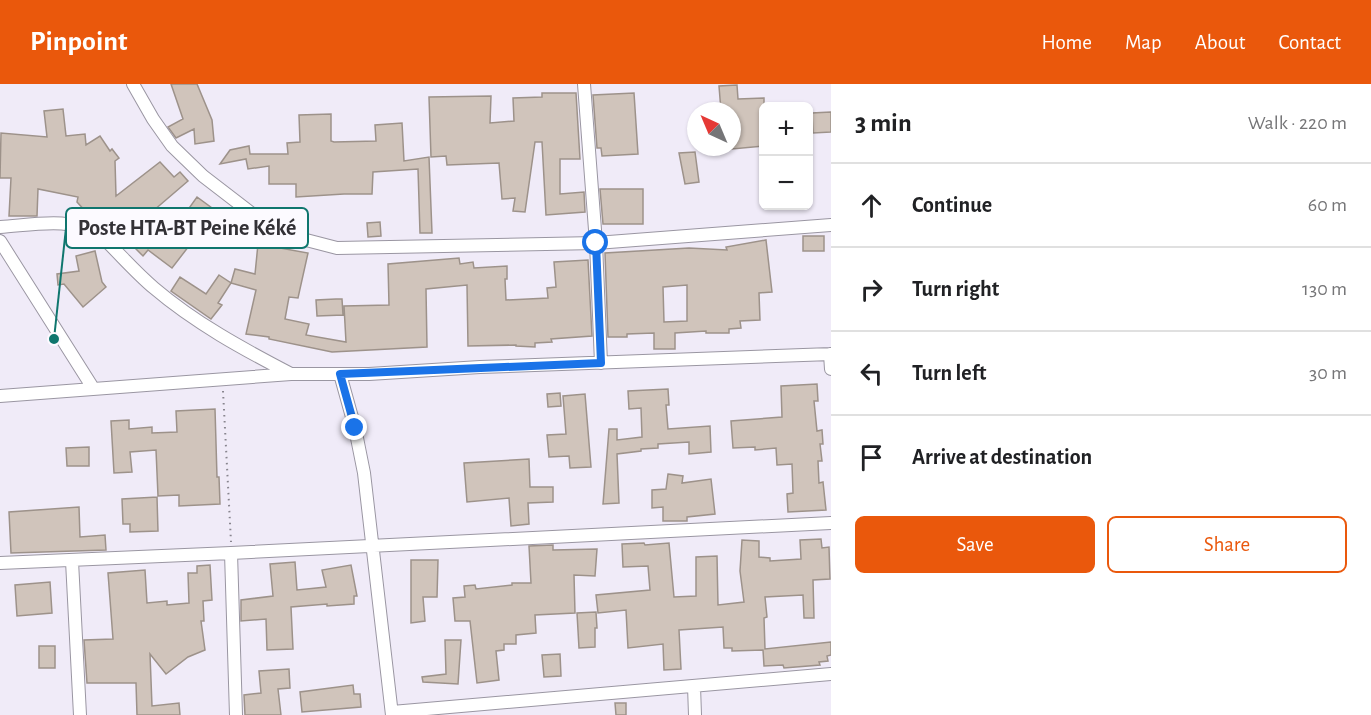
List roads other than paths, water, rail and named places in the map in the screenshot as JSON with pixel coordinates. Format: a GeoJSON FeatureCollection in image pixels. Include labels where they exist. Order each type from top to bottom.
{"type":"FeatureCollection","features":[{"type":"Feature","properties":{"kind":"street"},"geometry":{"type":"LineString","coordinates":[[133,84],[172,146],[202,176],[283,234],[314,243],[350,249],[596,243],[831,225]]}},
{"type":"Feature","properties":{"kind":"street"},"geometry":{"type":"LineString","coordinates":[[584,84],[596,243],[601,363]]}},
{"type":"Feature","properties":{"kind":"street"},"geometry":{"type":"LineString","coordinates":[[0,227],[71,223],[92,230],[154,288],[202,324],[291,374]]}},
{"type":"Feature","properties":{"kind":"street"},"geometry":{"type":"LineString","coordinates":[[0,241],[93,388]]}},
{"type":"Feature","properties":{"kind":"street"},"geometry":{"type":"LineString","coordinates":[[0,396],[291,374],[340,374],[830,354],[831,369]]}},
{"type":"Feature","properties":{"kind":"street"},"geometry":{"type":"LineString","coordinates":[[340,374],[360,452],[392,714],[831,674]]}},
{"type":"Feature","properties":{"kind":"street"},"geometry":{"type":"LineString","coordinates":[[0,563],[831,523]]}},
{"type":"Feature","properties":{"kind":"street"},"geometry":{"type":"LineString","coordinates":[[231,553],[236,715]]}},
{"type":"Feature","properties":{"kind":"street"},"geometry":{"type":"LineString","coordinates":[[72,561],[80,715]]}},
{"type":"Feature","properties":{"kind":"street"},"geometry":{"type":"LineString","coordinates":[[694,686],[695,715]]}},
{"type":"Feature","properties":{"kind":"place","name":"Poste HTA-BT Peine Kéké"},"geometry":{"type":"Point","coordinates":[54,339]}}]}
